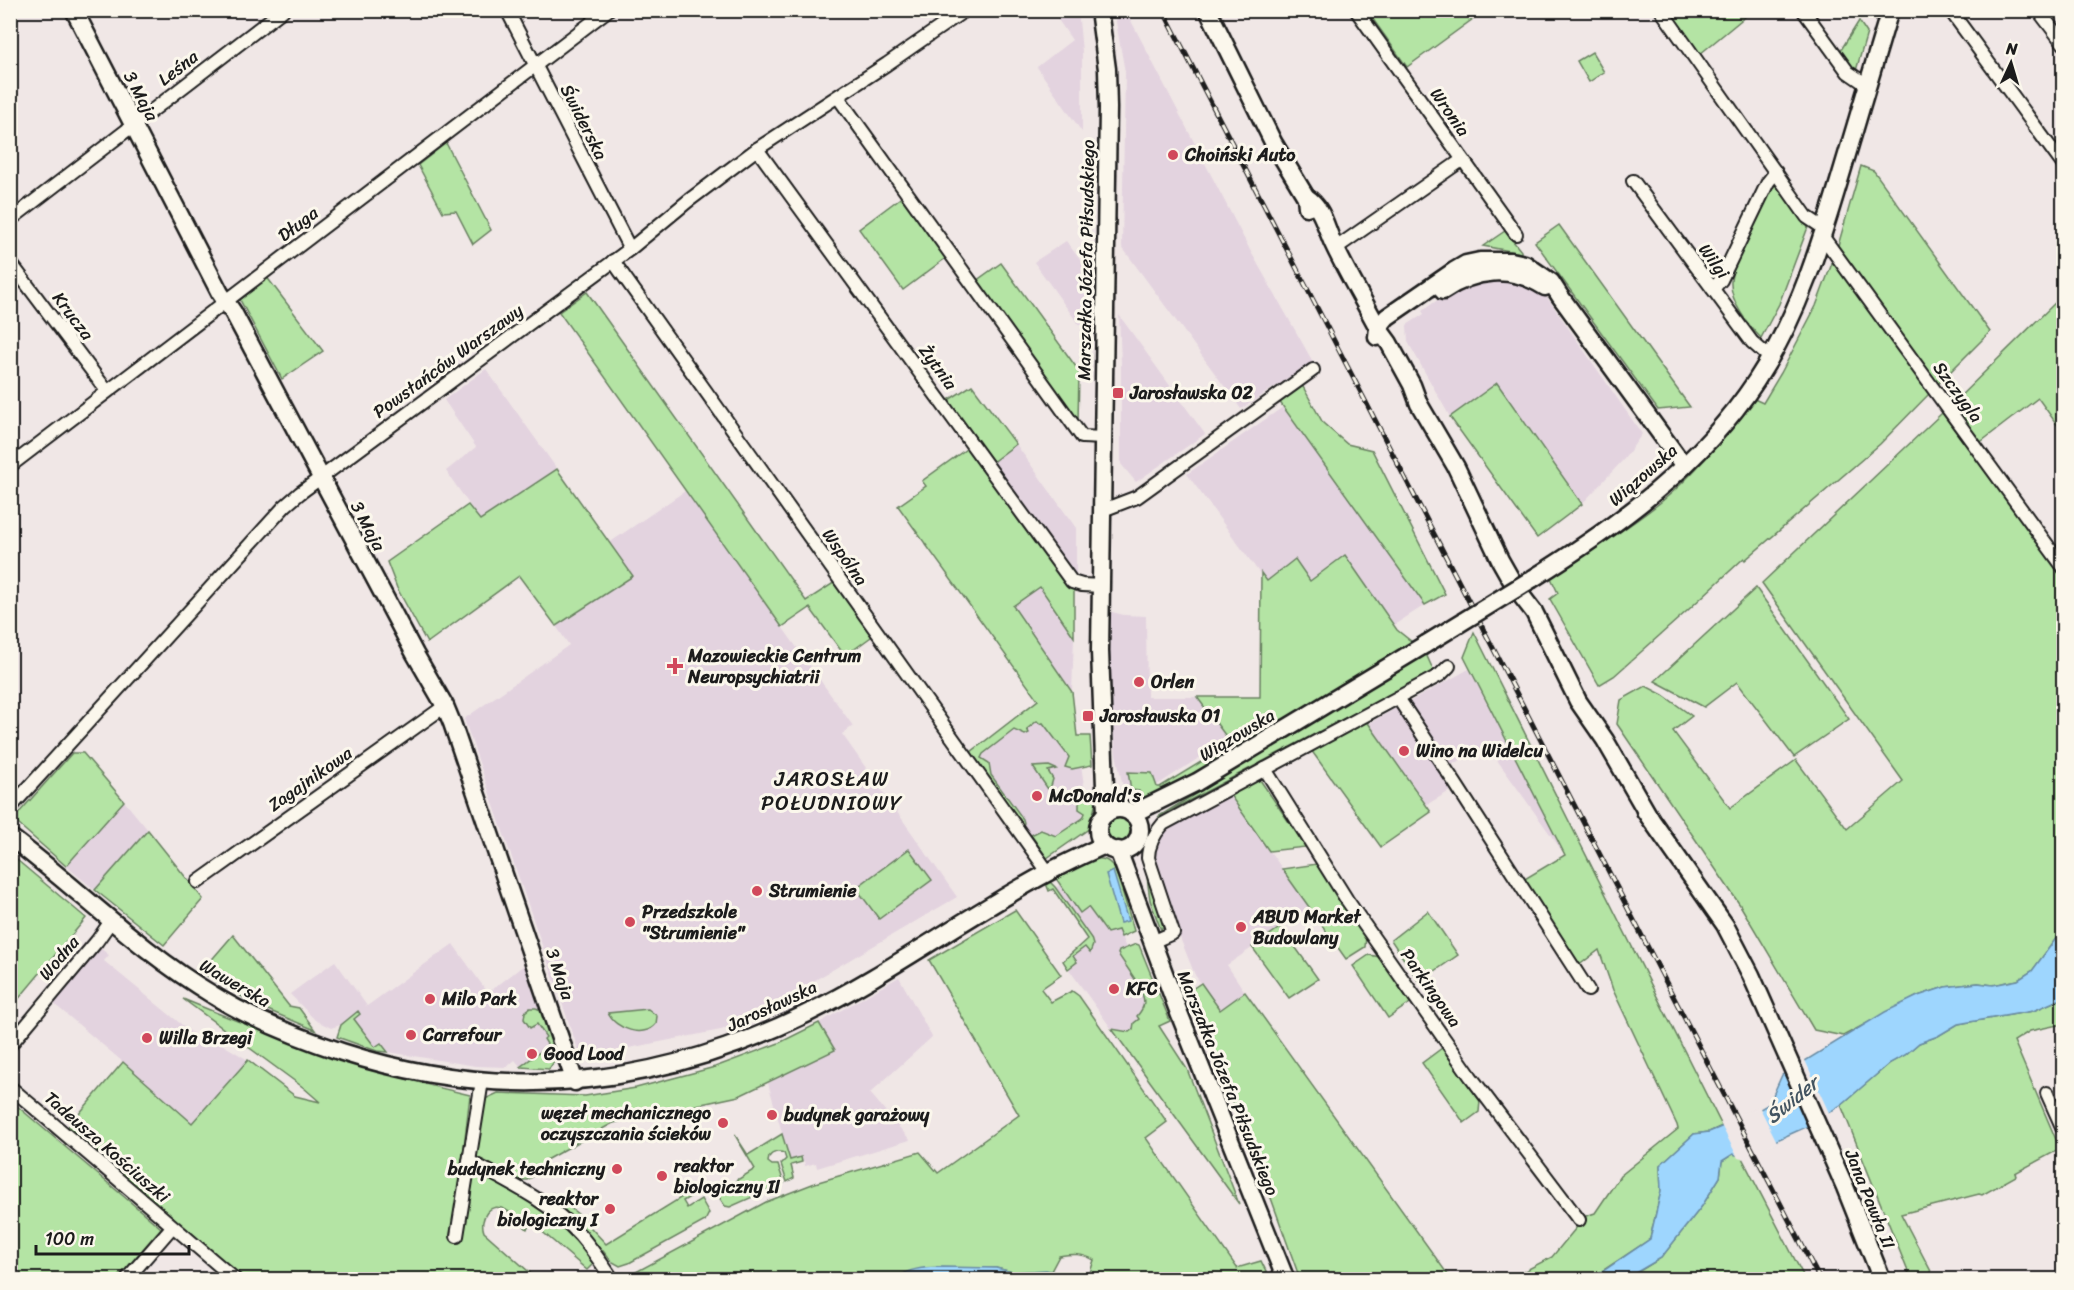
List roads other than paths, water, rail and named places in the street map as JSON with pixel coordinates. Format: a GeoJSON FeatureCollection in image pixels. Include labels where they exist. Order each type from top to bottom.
{"type":"FeatureCollection","features":[{"type":"Feature","properties":{"kind":"main road","name":"3 Maja"},"geometry":{"type":"LineString","coordinates":[[74,10],[320,478],[445,706],[575,1082]]}},
{"type":"Feature","properties":{"kind":"main road","name":"Marszałka Józefa Piłsudskiego"},"geometry":{"type":"LineString","coordinates":[[1099,10],[1107,69],[1108,108],[1101,586],[1102,719],[1124,816]]}},
{"type":"Feature","properties":{"kind":"main road","name":"Jana Pawła II"},"geometry":{"type":"LineString","coordinates":[[1209,10],[1273,142],[1306,197],[1314,202],[1318,209],[1378,328],[1386,337],[1419,404],[1456,467],[1488,537],[1517,590],[1547,635],[1550,648],[1585,712],[1582,722],[1587,732],[1725,926],[1751,975],[1822,1133],[1882,1280]]}},
{"type":"Feature","properties":{"kind":"main road","name":"Wiązowska"},"geometry":{"type":"LineString","coordinates":[[1124,816],[1147,819],[1197,782],[1533,579],[1615,525],[1684,466],[1739,405],[1770,358],[1797,305],[1824,233],[1890,10]]}},
{"type":"Feature","properties":{"kind":"main road"},"geometry":{"type":"LineString","coordinates":[[1378,328],[1387,316],[1466,264],[1480,261],[1511,261],[1525,264],[1551,282],[1684,466]]}},
{"type":"Feature","properties":{"kind":"main road"},"geometry":{"type":"LineString","coordinates":[[1124,816],[1136,841],[1113,844],[1099,823],[1124,816]]}},
{"type":"Feature","properties":{"kind":"main road","name":"Wawerska"},"geometry":{"type":"LineString","coordinates":[[10,837],[151,953],[213,996],[249,1015],[324,1046],[397,1068],[441,1077],[482,1081]]}},
{"type":"Feature","properties":{"kind":"main road","name":"Marszałka Józefa Piłsudskiego"},"geometry":{"type":"LineString","coordinates":[[1113,844],[1138,901],[1152,942],[1286,1280]]}},
{"type":"Feature","properties":{"kind":"main road","name":"Jarosławska"},"geometry":{"type":"LineString","coordinates":[[482,1081],[536,1084],[575,1082],[675,1064],[728,1048],[770,1031],[867,981],[1048,872],[1113,844]]}},
{"type":"Feature","properties":{"kind":"street","name":"Leśna"},"geometry":{"type":"LineString","coordinates":[[10,220],[283,10]]}},
{"type":"Feature","properties":{"kind":"street","name":"Świderska"},"geometry":{"type":"LineString","coordinates":[[507,10],[630,249]]}},
{"type":"Feature","properties":{"kind":"street","name":"Długa"},"geometry":{"type":"LineString","coordinates":[[10,466],[608,10]]}},
{"type":"Feature","properties":{"kind":"street","name":"Powstańców Warszawy"},"geometry":{"type":"LineString","coordinates":[[10,808],[285,506],[630,249],[687,201],[757,149],[965,10]]}},
{"type":"Feature","properties":{"kind":"street","name":"Wronia"},"geometry":{"type":"LineString","coordinates":[[1356,10],[1516,234]]}},
{"type":"Feature","properties":{"kind":"street","name":"Szczygla"},"geometry":{"type":"LineString","coordinates":[[1661,10],[1807,216],[1824,233],[2064,568]]}},
{"type":"Feature","properties":{"kind":"street"},"geometry":{"type":"LineString","coordinates":[[1803,10],[1848,72],[1857,80],[1868,85]]}},
{"type":"Feature","properties":{"kind":"street"},"geometry":{"type":"LineString","coordinates":[[1950,10],[2064,166]]}},
{"type":"Feature","properties":{"kind":"street"},"geometry":{"type":"LineString","coordinates":[[2038,10],[2064,44]]}},
{"type":"Feature","properties":{"kind":"street"},"geometry":{"type":"LineString","coordinates":[[838,97],[1082,437],[1104,438]]}},
{"type":"Feature","properties":{"kind":"street","name":"Żytnia"},"geometry":{"type":"LineString","coordinates":[[757,149],[1072,582],[1101,586]]}},
{"type":"Feature","properties":{"kind":"street"},"geometry":{"type":"LineString","coordinates":[[1334,244],[1462,160]]}},
{"type":"Feature","properties":{"kind":"street"},"geometry":{"type":"LineString","coordinates":[[1713,289],[1721,280],[1768,182],[1776,172]]}},
{"type":"Feature","properties":{"kind":"street","name":"Wilgi"},"geometry":{"type":"LineString","coordinates":[[1633,181],[1752,342],[1770,358]]}},
{"type":"Feature","properties":{"kind":"street","name":"Wspólna"},"geometry":{"type":"LineString","coordinates":[[613,261],[1048,872]]}},
{"type":"Feature","properties":{"kind":"street","name":"Krucza"},"geometry":{"type":"LineString","coordinates":[[10,262],[107,391]]}},
{"type":"Feature","properties":{"kind":"street"},"geometry":{"type":"LineString","coordinates":[[1103,510],[1137,497],[1313,370]]}},
{"type":"Feature","properties":{"kind":"street"},"geometry":{"type":"LineString","coordinates":[[1152,942],[1173,933],[1148,858],[1148,851],[1162,824],[1398,699],[1440,675],[1449,666]]}},
{"type":"Feature","properties":{"kind":"street"},"geometry":{"type":"LineString","coordinates":[[1398,699],[1455,783],[1588,990]]}},
{"type":"Feature","properties":{"kind":"street","name":"Zagajnikowa"},"geometry":{"type":"LineString","coordinates":[[198,882],[445,706]]}},
{"type":"Feature","properties":{"kind":"street","name":"Parkingowa"},"geometry":{"type":"LineString","coordinates":[[1264,769],[1353,909],[1471,1077],[1579,1220]]}},
{"type":"Feature","properties":{"kind":"street","name":"Wodna"},"geometry":{"type":"LineString","coordinates":[[10,1045],[97,942],[111,921]]}},
{"type":"Feature","properties":{"kind":"street"},"geometry":{"type":"LineString","coordinates":[[457,1236],[482,1081]]}},
{"type":"Feature","properties":{"kind":"street","name":"Tadeusza Kościuszki"},"geometry":{"type":"LineString","coordinates":[[10,1087],[236,1280]]}},
{"type":"Feature","properties":{"kind":"street"},"geometry":{"type":"LineString","coordinates":[[2047,1093],[2064,1131]]}},
{"type":"Feature","properties":{"kind":"street"},"geometry":{"type":"LineString","coordinates":[[469,1161],[519,1187],[555,1212],[580,1236],[613,1280]]}},
{"type":"Feature","properties":{"kind":"street"},"geometry":{"type":"LineString","coordinates":[[126,1280],[172,1227]]}},
{"type":"Feature","properties":{"kind":"water"},"geometry":{"type":"Polygon","coordinates":[[[1113,871],[1128,921],[1120,923],[1106,874],[1113,871]]]}},
{"type":"Feature","properties":{"kind":"water","name":"Świder"},"geometry":{"type":"Polygon","coordinates":[[[2063,929],[2063,998],[2033,1011],[1958,1024],[1938,1036],[1919,1043],[1905,1055],[1890,1063],[1841,1105],[1806,1127],[1741,1156],[1733,1154],[1722,1161],[1720,1177],[1702,1206],[1661,1258],[1625,1279],[1590,1280],[1650,1239],[1661,1191],[1660,1165],[1694,1134],[1709,1132],[1748,1116],[1769,1104],[1782,1075],[1885,1012],[1918,996],[1945,987],[1978,983],[1993,985],[2018,980],[2032,971],[2063,929]]]}},
{"type":"Feature","properties":{"kind":"water"},"geometry":{"type":"Polygon","coordinates":[[[943,1267],[996,1268],[1012,1272],[1046,1270],[1090,1279],[867,1279],[876,1275],[898,1278],[913,1270],[943,1267]]]}},
{"type":"Feature","properties":{"kind":"railway"},"geometry":{"type":"LineString","coordinates":[[1163,10],[1820,1280]]}},
{"type":"Feature","properties":{"kind":"place","name":"Choiński Auto"},"geometry":{"type":"Point","coordinates":[1173,155]}},
{"type":"Feature","properties":{"kind":"place","name":"Jarosławska 02"},"geometry":{"type":"Point","coordinates":[1118,393]}},
{"type":"Feature","properties":{"kind":"place","name":"Mazowieckie Centrum Neuropsychiatrii"},"geometry":{"type":"Point","coordinates":[675,666]}},
{"type":"Feature","properties":{"kind":"place","name":"Orlen"},"geometry":{"type":"Point","coordinates":[1139,682]}},
{"type":"Feature","properties":{"kind":"place","name":"Jarosławska 01"},"geometry":{"type":"Point","coordinates":[1088,716]}},
{"type":"Feature","properties":{"kind":"place","name":"Wino na Widelcu"},"geometry":{"type":"Point","coordinates":[1404,751]}},
{"type":"Feature","properties":{"kind":"place","name":"McDonald's"},"geometry":{"type":"Point","coordinates":[1037,796]}},
{"type":"Feature","properties":{"kind":"place","name":"Strumienie"},"geometry":{"type":"Point","coordinates":[757,891]}},
{"type":"Feature","properties":{"kind":"place","name":"Przedszkole \"Strumienie\""},"geometry":{"type":"Point","coordinates":[630,922]}},
{"type":"Feature","properties":{"kind":"place","name":"ABUD Market Budowlany"},"geometry":{"type":"Point","coordinates":[1241,927]}},
{"type":"Feature","properties":{"kind":"place","name":"KFC"},"geometry":{"type":"Point","coordinates":[1114,989]}},
{"type":"Feature","properties":{"kind":"place","name":"Milo Park"},"geometry":{"type":"Point","coordinates":[430,999]}},
{"type":"Feature","properties":{"kind":"place","name":"Carrefour"},"geometry":{"type":"Point","coordinates":[411,1035]}},
{"type":"Feature","properties":{"kind":"place","name":"Willa Brzegi"},"geometry":{"type":"Point","coordinates":[147,1038]}},
{"type":"Feature","properties":{"kind":"place","name":"Good Lood"},"geometry":{"type":"Point","coordinates":[532,1054]}},
{"type":"Feature","properties":{"kind":"place","name":"budynek garażowy"},"geometry":{"type":"Point","coordinates":[772,1115]}},
{"type":"Feature","properties":{"kind":"place","name":"węzeł mechanicznego oczyszczania ścieków"},"geometry":{"type":"Point","coordinates":[723,1123]}},
{"type":"Feature","properties":{"kind":"place","name":"budynek techniczny"},"geometry":{"type":"Point","coordinates":[617,1169]}},
{"type":"Feature","properties":{"kind":"place","name":"reaktor biologiczny II"},"geometry":{"type":"Point","coordinates":[662,1176]}},
{"type":"Feature","properties":{"kind":"place","name":"reaktor biologiczny I"},"geometry":{"type":"Point","coordinates":[610,1209]}},
{"type":"Feature","properties":{"kind":"district","name":"JAROSŁAW POŁUDNIOWY"},"geometry":{"type":"Point","coordinates":[832,791]}}]}
